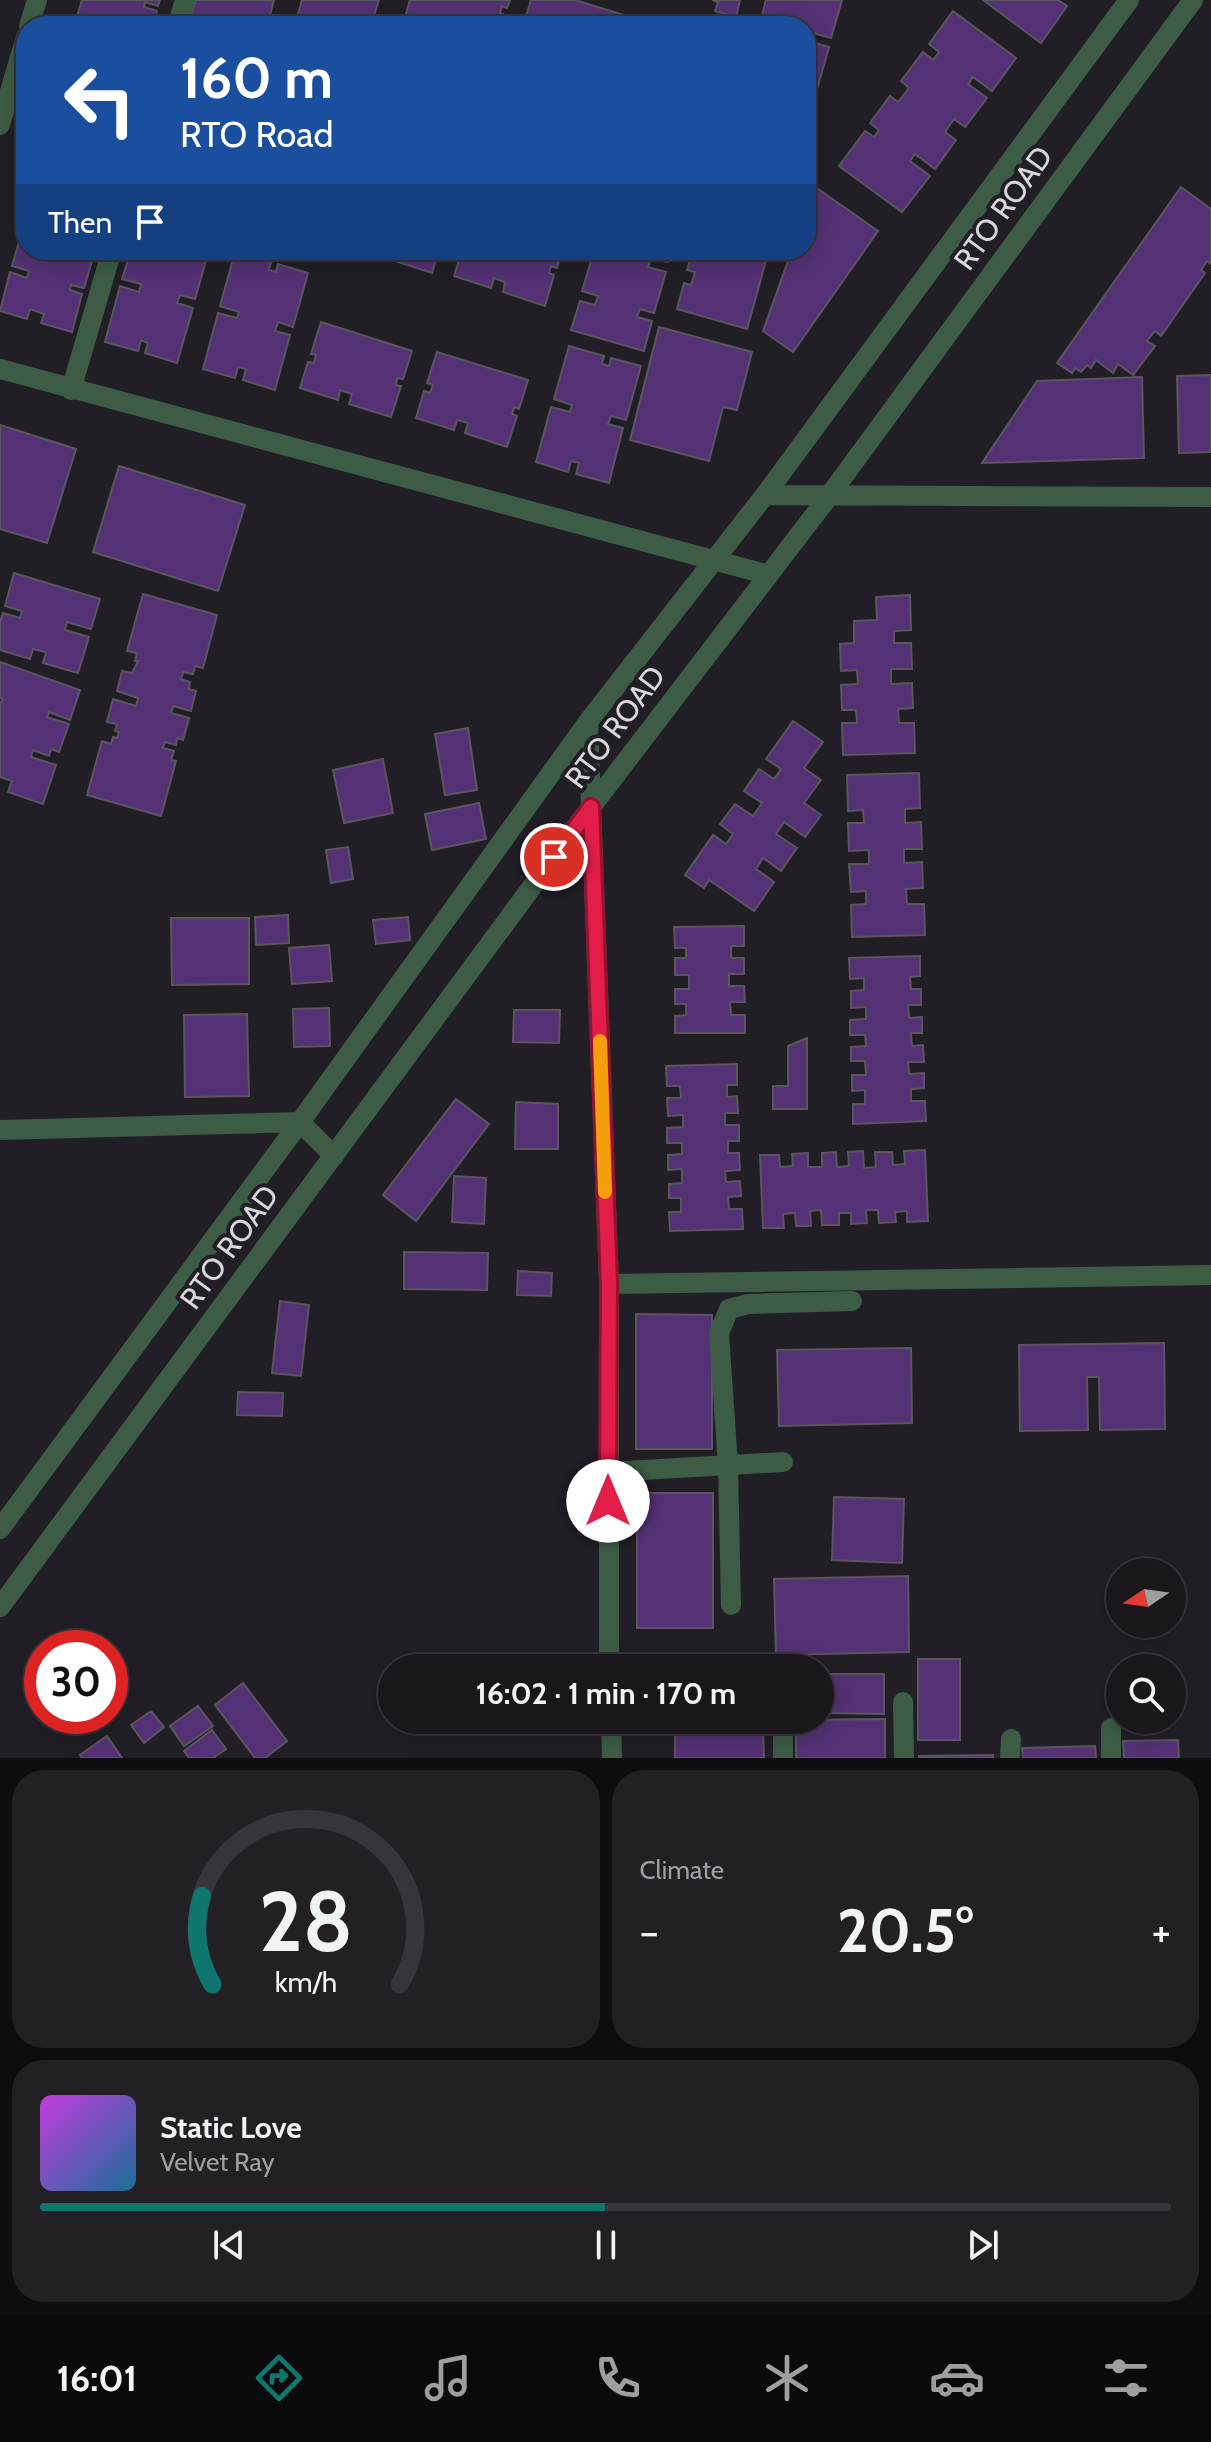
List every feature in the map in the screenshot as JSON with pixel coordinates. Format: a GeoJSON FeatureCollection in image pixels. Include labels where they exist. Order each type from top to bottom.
{"type":"FeatureCollection","features":[{"type":"Feature","properties":{"kind":"street","name":"RTO ROAD"},"geometry":{"type":"LineString","coordinates":[[0,1529],[300,1122],[588,722],[765,495],[1129,0]]}},
{"type":"Feature","properties":{"kind":"street","name":"RTO ROAD"},"geometry":{"type":"LineString","coordinates":[[0,1607],[591,807],[829,496],[1193,0]]}},
{"type":"Feature","properties":{"kind":"street"},"geometry":{"type":"LineString","coordinates":[[0,125],[16,71]]}},
{"type":"Feature","properties":{"kind":"street"},"geometry":{"type":"LineString","coordinates":[[71,390],[109,260]]}},
{"type":"Feature","properties":{"kind":"street"},"geometry":{"type":"LineString","coordinates":[[0,369],[769,575]]}},
{"type":"Feature","properties":{"kind":"street"},"geometry":{"type":"LineString","coordinates":[[765,495],[1211,497]]}},
{"type":"Feature","properties":{"kind":"street"},"geometry":{"type":"LineString","coordinates":[[588,722],[609,1284],[609,1654]]}},
{"type":"Feature","properties":{"kind":"street"},"geometry":{"type":"LineString","coordinates":[[0,1130],[300,1122],[334,1156]]}},
{"type":"Feature","properties":{"kind":"street"},"geometry":{"type":"LineString","coordinates":[[609,1284],[1211,1275]]}},
{"type":"Feature","properties":{"kind":"street"},"geometry":{"type":"LineString","coordinates":[[731,1605],[728,1466],[719,1333],[729,1309],[748,1304],[852,1301]]}},
{"type":"Feature","properties":{"kind":"street"},"geometry":{"type":"LineString","coordinates":[[608,1472],[783,1462]]}},
{"type":"Feature","properties":{"kind":"street"},"geometry":{"type":"LineString","coordinates":[[903,1702],[904,1758]]}},
{"type":"Feature","properties":{"kind":"street"},"geometry":{"type":"LineString","coordinates":[[611,1734],[612,1758]]}},
{"type":"Feature","properties":{"kind":"street"},"geometry":{"type":"LineString","coordinates":[[783,1734],[783,1758]]}},
{"type":"Feature","properties":{"kind":"street"},"geometry":{"type":"LineString","coordinates":[[1111,1734],[1111,1758]]}},
{"type":"Feature","properties":{"kind":"building"},"geometry":{"type":"Polygon","coordinates":[[[82,0],[160,0],[158,6],[145,2],[144,7],[157,11],[156,16],[77,16],[82,0]]]}},
{"type":"Feature","properties":{"kind":"building"},"geometry":{"type":"Polygon","coordinates":[[[196,0],[274,0],[270,16],[191,15],[196,0]]]}},
{"type":"Feature","properties":{"kind":"building"},"geometry":{"type":"Polygon","coordinates":[[[302,0],[379,0],[374,16],[298,14],[302,0]]]}},
{"type":"Feature","properties":{"kind":"building"},"geometry":{"type":"Polygon","coordinates":[[[410,0],[510,0],[507,8],[502,6],[500,13],[505,16],[405,16],[410,0]]]}},
{"type":"Feature","properties":{"kind":"building"},"geometry":{"type":"Polygon","coordinates":[[[531,0],[575,0],[627,16],[526,16],[531,0]]]}},
{"type":"Feature","properties":{"kind":"building"},"geometry":{"type":"Polygon","coordinates":[[[712,0],[740,0],[736,16],[715,11],[718,2],[712,0]]]}},
{"type":"Feature","properties":{"kind":"building"},"geometry":{"type":"Polygon","coordinates":[[[766,0],[842,0],[831,38],[816,34],[816,16],[762,16],[766,0]]]}},
{"type":"Feature","properties":{"kind":"building"},"geometry":{"type":"Polygon","coordinates":[[[983,0],[1058,0],[1067,6],[1041,43],[983,0]]]}},
{"type":"Feature","properties":{"kind":"building"},"geometry":{"type":"Polygon","coordinates":[[[953,11],[1016,58],[992,91],[973,77],[968,84],[987,98],[965,127],[954,119],[945,132],[956,140],[935,169],[915,154],[910,161],[930,176],[902,212],[839,166],[865,131],[874,137],[879,130],[870,123],[890,96],[898,102],[909,88],[901,81],[923,52],[933,60],[939,52],[929,44],[953,11]]]}},
{"type":"Feature","properties":{"kind":"building"},"geometry":{"type":"Polygon","coordinates":[[[816,43],[829,47],[816,93],[816,43]]]}},
{"type":"Feature","properties":{"kind":"building"},"geometry":{"type":"Polygon","coordinates":[[[816,187],[878,231],[793,352],[763,331],[788,260],[816,260],[816,187]]]}},
{"type":"Feature","properties":{"kind":"building"},"geometry":{"type":"Polygon","coordinates":[[[1181,187],[1211,209],[1211,264],[1207,261],[1201,270],[1205,273],[1161,336],[1155,331],[1147,341],[1155,346],[1133,375],[1118,364],[1113,373],[1096,360],[1091,368],[1087,365],[1081,372],[1075,368],[1072,373],[1057,363],[1181,187]]]}},
{"type":"Feature","properties":{"kind":"building"},"geometry":{"type":"Polygon","coordinates":[[[16,252],[16,260],[92,260],[84,288],[71,285],[70,290],[82,294],[72,332],[41,323],[44,314],[30,309],[27,319],[0,311],[10,272],[27,278],[29,271],[12,266],[16,252]]]}},
{"type":"Feature","properties":{"kind":"building"},"geometry":{"type":"Polygon","coordinates":[[[128,260],[206,260],[195,299],[180,295],[177,303],[193,308],[177,363],[145,353],[148,343],[141,340],[138,351],[105,342],[120,286],[139,292],[141,284],[122,279],[128,260]]]}},
{"type":"Feature","properties":{"kind":"building"},"geometry":{"type":"Polygon","coordinates":[[[233,260],[264,260],[271,262],[269,270],[276,272],[278,264],[308,273],[293,327],[278,322],[275,331],[290,335],[275,390],[243,380],[246,369],[238,367],[235,378],[203,369],[218,313],[237,318],[239,312],[220,306],[233,260]]]}},
{"type":"Feature","properties":{"kind":"building"},"geometry":{"type":"Polygon","coordinates":[[[392,260],[436,260],[432,273],[392,260]]]}},
{"type":"Feature","properties":{"kind":"building"},"geometry":{"type":"Polygon","coordinates":[[[459,260],[559,260],[557,268],[551,266],[549,273],[554,275],[545,306],[503,292],[505,282],[494,278],[491,288],[454,276],[459,260]]]}},
{"type":"Feature","properties":{"kind":"building"},"geometry":{"type":"Polygon","coordinates":[[[591,260],[650,260],[648,267],[666,272],[654,313],[640,309],[637,317],[652,321],[644,351],[571,330],[580,301],[595,305],[598,296],[582,291],[591,260]]]}},
{"type":"Feature","properties":{"kind":"building"},"geometry":{"type":"Polygon","coordinates":[[[690,260],[766,260],[747,329],[677,309],[684,283],[691,285],[695,272],[687,270],[690,260]]]}},
{"type":"Feature","properties":{"kind":"building"},"geometry":{"type":"Polygon","coordinates":[[[321,322],[412,351],[403,379],[397,378],[396,385],[401,386],[391,417],[349,404],[352,394],[340,390],[338,400],[300,388],[308,362],[314,363],[316,355],[311,354],[321,322]]]}},
{"type":"Feature","properties":{"kind":"building"},"geometry":{"type":"Polygon","coordinates":[[[659,327],[752,352],[737,410],[723,407],[709,461],[630,440],[659,327]]]}},
{"type":"Feature","properties":{"kind":"building"},"geometry":{"type":"Polygon","coordinates":[[[569,346],[604,356],[602,364],[609,366],[611,358],[641,366],[626,420],[611,416],[608,424],[623,428],[609,483],[576,474],[579,463],[571,461],[568,472],[536,462],[551,407],[570,412],[572,405],[554,399],[569,346]]]}},
{"type":"Feature","properties":{"kind":"building"},"geometry":{"type":"Polygon","coordinates":[[[437,352],[528,380],[519,409],[514,407],[512,414],[517,416],[507,447],[465,433],[468,423],[457,420],[454,430],[416,418],[424,391],[430,393],[433,385],[427,383],[437,352]]]}},
{"type":"Feature","properties":{"kind":"building"},"geometry":{"type":"Polygon","coordinates":[[[1211,375],[1211,452],[1179,453],[1177,376],[1211,375]]]}},
{"type":"Feature","properties":{"kind":"building"},"geometry":{"type":"Polygon","coordinates":[[[1142,377],[1144,458],[982,463],[1037,381],[1142,377]]]}},
{"type":"Feature","properties":{"kind":"building"},"geometry":{"type":"Polygon","coordinates":[[[0,425],[76,449],[47,543],[0,529],[0,425]]]}},
{"type":"Feature","properties":{"kind":"building"},"geometry":{"type":"Polygon","coordinates":[[[119,466],[245,505],[218,591],[93,552],[119,466]]]}},
{"type":"Feature","properties":{"kind":"building"},"geometry":{"type":"Polygon","coordinates":[[[14,573],[100,599],[91,629],[67,622],[65,630],[89,637],[78,673],[43,663],[46,652],[33,649],[30,659],[0,650],[3,613],[20,618],[22,611],[5,606],[14,573]]]}},
{"type":"Feature","properties":{"kind":"building"},"geometry":{"type":"Polygon","coordinates":[[[143,594],[217,615],[203,668],[195,666],[193,674],[183,672],[181,679],[190,682],[189,689],[196,691],[191,711],[173,706],[171,713],[189,718],[183,740],[177,738],[176,745],[165,742],[163,748],[174,751],[171,760],[176,761],[161,816],[87,795],[102,741],[111,744],[119,732],[115,731],[117,724],[107,722],[113,699],[136,706],[138,698],[117,691],[122,671],[132,673],[138,661],[135,661],[137,653],[127,651],[143,594]]]}},
{"type":"Feature","properties":{"kind":"building"},"geometry":{"type":"Polygon","coordinates":[[[910,595],[911,630],[894,631],[894,643],[911,643],[912,669],[891,669],[891,684],[912,683],[913,708],[898,709],[899,723],[914,723],[915,753],[843,755],[842,723],[857,723],[856,710],[842,710],[841,685],[858,684],[857,670],[841,671],[840,644],[854,643],[854,621],[877,620],[876,597],[910,595]]]}},
{"type":"Feature","properties":{"kind":"building"},"geometry":{"type":"Polygon","coordinates":[[[0,662],[80,690],[70,720],[49,712],[47,717],[69,724],[59,752],[51,749],[49,756],[33,750],[31,757],[56,765],[43,804],[8,792],[12,781],[0,777],[0,704],[3,699],[0,698],[0,662]]]}},
{"type":"Feature","properties":{"kind":"building"},"geometry":{"type":"Polygon","coordinates":[[[793,721],[823,742],[804,768],[821,780],[804,803],[821,815],[805,837],[784,822],[776,834],[797,848],[781,871],[763,858],[756,869],[774,882],[754,911],[709,880],[704,888],[685,875],[713,835],[726,844],[733,834],[720,824],[735,804],[753,816],[762,803],[744,791],[759,769],[774,779],[781,769],[766,759],[793,721]]]}},
{"type":"Feature","properties":{"kind":"building"},"geometry":{"type":"Polygon","coordinates":[[[468,728],[477,790],[445,795],[435,734],[468,728]]]}},
{"type":"Feature","properties":{"kind":"building"},"geometry":{"type":"Polygon","coordinates":[[[383,759],[393,813],[344,823],[333,770],[383,759]]]}},
{"type":"Feature","properties":{"kind":"building"},"geometry":{"type":"Polygon","coordinates":[[[919,773],[920,808],[905,809],[905,823],[921,822],[922,849],[904,849],[904,863],[922,862],[923,888],[906,889],[907,904],[924,904],[925,935],[852,937],[851,905],[866,904],[866,891],[851,892],[849,864],[869,864],[869,850],[849,851],[848,823],[864,823],[863,810],[848,811],[847,775],[919,773]]]}},
{"type":"Feature","properties":{"kind":"building"},"geometry":{"type":"Polygon","coordinates":[[[479,803],[486,839],[432,850],[425,814],[479,803]]]}},
{"type":"Feature","properties":{"kind":"building"},"geometry":{"type":"Polygon","coordinates":[[[348,847],[353,879],[331,883],[326,850],[348,847]]]}},
{"type":"Feature","properties":{"kind":"building"},"geometry":{"type":"Polygon","coordinates":[[[288,915],[289,943],[256,945],[255,917],[288,915]]]}},
{"type":"Feature","properties":{"kind":"building"},"geometry":{"type":"Polygon","coordinates":[[[408,917],[410,940],[376,944],[373,920],[408,917]]]}},
{"type":"Feature","properties":{"kind":"building"},"geometry":{"type":"Polygon","coordinates":[[[171,918],[249,918],[249,984],[172,985],[171,918]]]}},
{"type":"Feature","properties":{"kind":"building"},"geometry":{"type":"Polygon","coordinates":[[[744,926],[744,946],[731,946],[731,958],[744,958],[744,974],[729,974],[729,986],[744,986],[745,1002],[730,1002],[731,1015],[745,1015],[745,1033],[675,1033],[675,1016],[686,1015],[686,1004],[675,1004],[675,989],[689,989],[689,975],[675,975],[675,958],[686,958],[686,948],[675,948],[674,927],[744,926]]]}},
{"type":"Feature","properties":{"kind":"building"},"geometry":{"type":"Polygon","coordinates":[[[329,945],[332,981],[292,984],[289,948],[329,945]]]}},
{"type":"Feature","properties":{"kind":"building"},"geometry":{"type":"Polygon","coordinates":[[[920,956],[920,976],[910,977],[911,989],[921,989],[921,1005],[908,1005],[909,1018],[922,1017],[922,1033],[911,1033],[912,1046],[923,1045],[924,1062],[908,1062],[909,1074],[924,1073],[924,1088],[911,1089],[911,1101],[925,1101],[926,1121],[853,1124],[853,1104],[865,1104],[865,1090],[852,1091],[852,1075],[866,1075],[865,1061],[851,1061],[851,1047],[866,1046],[865,1035],[850,1035],[850,1020],[866,1019],[866,1007],[851,1008],[851,991],[864,990],[864,978],[850,979],[849,958],[920,956]]]}},
{"type":"Feature","properties":{"kind":"building"},"geometry":{"type":"Polygon","coordinates":[[[329,1008],[330,1046],[294,1047],[293,1009],[329,1008]]]}},
{"type":"Feature","properties":{"kind":"building"},"geometry":{"type":"Polygon","coordinates":[[[514,1010],[560,1010],[559,1043],[513,1042],[514,1010]]]}},
{"type":"Feature","properties":{"kind":"building"},"geometry":{"type":"Polygon","coordinates":[[[247,1014],[249,1096],[185,1097],[184,1015],[247,1014]]]}},
{"type":"Feature","properties":{"kind":"building"},"geometry":{"type":"Polygon","coordinates":[[[807,1038],[807,1109],[773,1109],[773,1086],[788,1086],[788,1046],[807,1038]]]}},
{"type":"Feature","properties":{"kind":"building"},"geometry":{"type":"Polygon","coordinates":[[[737,1064],[737,1085],[727,1085],[727,1097],[737,1096],[738,1113],[725,1113],[725,1125],[739,1125],[739,1141],[728,1141],[728,1153],[739,1153],[740,1170],[725,1171],[726,1182],[740,1181],[741,1196],[728,1197],[729,1209],[742,1209],[743,1229],[670,1231],[669,1212],[681,1212],[681,1198],[669,1198],[669,1184],[682,1183],[682,1169],[668,1170],[668,1155],[682,1154],[682,1143],[667,1143],[667,1128],[683,1127],[683,1115],[668,1116],[667,1098],[681,1098],[680,1086],[667,1086],[666,1066],[737,1064]]]}},
{"type":"Feature","properties":{"kind":"building"},"geometry":{"type":"Polygon","coordinates":[[[456,1099],[489,1124],[416,1221],[383,1195],[456,1099]]]}},
{"type":"Feature","properties":{"kind":"building"},"geometry":{"type":"Polygon","coordinates":[[[516,1102],[558,1104],[558,1149],[515,1149],[516,1102]]]}},
{"type":"Feature","properties":{"kind":"building"},"geometry":{"type":"Polygon","coordinates":[[[925,1150],[928,1221],[907,1222],[907,1211],[895,1212],[896,1222],[879,1223],[878,1210],[866,1210],[867,1223],[851,1224],[851,1213],[839,1213],[839,1225],[822,1225],[821,1210],[810,1211],[811,1226],[796,1226],[795,1213],[783,1214],[784,1228],[763,1228],[760,1155],[779,1155],[780,1167],[793,1166],[792,1154],[808,1153],[808,1167],[822,1167],[822,1153],[836,1152],[837,1167],[849,1166],[848,1152],[863,1151],[864,1168],[876,1167],[875,1152],[892,1152],[893,1165],[905,1164],[904,1151],[925,1150]]]}},
{"type":"Feature","properties":{"kind":"building"},"geometry":{"type":"Polygon","coordinates":[[[454,1176],[486,1178],[484,1224],[452,1222],[454,1176]]]}},
{"type":"Feature","properties":{"kind":"building"},"geometry":{"type":"Polygon","coordinates":[[[404,1252],[488,1253],[487,1290],[404,1289],[404,1252]]]}},
{"type":"Feature","properties":{"kind":"building"},"geometry":{"type":"Polygon","coordinates":[[[518,1271],[552,1273],[551,1296],[517,1295],[518,1271]]]}},
{"type":"Feature","properties":{"kind":"building"},"geometry":{"type":"Polygon","coordinates":[[[280,1301],[309,1305],[301,1376],[272,1373],[280,1301]]]}},
{"type":"Feature","properties":{"kind":"building"},"geometry":{"type":"Polygon","coordinates":[[[636,1314],[712,1315],[712,1449],[636,1449],[636,1314]]]}},
{"type":"Feature","properties":{"kind":"building"},"geometry":{"type":"Polygon","coordinates":[[[1164,1343],[1165,1429],[1100,1430],[1099,1377],[1087,1377],[1088,1430],[1020,1431],[1019,1345],[1164,1343]]]}},
{"type":"Feature","properties":{"kind":"building"},"geometry":{"type":"Polygon","coordinates":[[[911,1348],[912,1423],[779,1426],[777,1350],[911,1348]]]}},
{"type":"Feature","properties":{"kind":"building"},"geometry":{"type":"Polygon","coordinates":[[[238,1392],[283,1393],[282,1416],[237,1415],[238,1392]]]}},
{"type":"Feature","properties":{"kind":"building"},"geometry":{"type":"Polygon","coordinates":[[[637,1493],[713,1493],[713,1628],[637,1628],[637,1493]]]}},
{"type":"Feature","properties":{"kind":"building"},"geometry":{"type":"Polygon","coordinates":[[[834,1497],[904,1499],[902,1563],[832,1560],[834,1497]]]}},
{"type":"Feature","properties":{"kind":"building"},"geometry":{"type":"Polygon","coordinates":[[[908,1576],[909,1652],[776,1654],[774,1579],[908,1576]]]}},
{"type":"Feature","properties":{"kind":"building"},"geometry":{"type":"Polygon","coordinates":[[[918,1659],[960,1659],[960,1740],[918,1740],[918,1659]]]}},
{"type":"Feature","properties":{"kind":"building"},"geometry":{"type":"Polygon","coordinates":[[[834,1674],[884,1674],[884,1714],[834,1713],[834,1674]]]}},
{"type":"Feature","properties":{"kind":"building"},"geometry":{"type":"Polygon","coordinates":[[[243,1683],[287,1741],[265,1758],[255,1758],[215,1705],[243,1683]]]}},
{"type":"Feature","properties":{"kind":"building"},"geometry":{"type":"Polygon","coordinates":[[[198,1706],[213,1726],[184,1746],[170,1726],[198,1706]]]}},
{"type":"Feature","properties":{"kind":"building"},"geometry":{"type":"Polygon","coordinates":[[[151,1711],[164,1727],[144,1743],[131,1725],[151,1711]]]}},
{"type":"Feature","properties":{"kind":"building"},"geometry":{"type":"Polygon","coordinates":[[[885,1719],[885,1758],[796,1758],[796,1734],[834,1734],[834,1720],[885,1719]]]}},
{"type":"Feature","properties":{"kind":"building"},"geometry":{"type":"Polygon","coordinates":[[[212,1730],[226,1749],[213,1758],[189,1758],[184,1751],[212,1730]]]}},
{"type":"Feature","properties":{"kind":"building"},"geometry":{"type":"Polygon","coordinates":[[[675,1734],[763,1734],[764,1758],[675,1758],[675,1734]]]}},
{"type":"Feature","properties":{"kind":"building"},"geometry":{"type":"Polygon","coordinates":[[[107,1736],[122,1758],[82,1758],[80,1755],[107,1736]]]}},
{"type":"Feature","properties":{"kind":"building"},"geometry":{"type":"Polygon","coordinates":[[[1178,1740],[1179,1758],[1124,1758],[1123,1741],[1178,1740]]]}},
{"type":"Feature","properties":{"kind":"building"},"geometry":{"type":"Polygon","coordinates":[[[1095,1746],[1096,1758],[1023,1758],[1022,1748],[1095,1746]]]}},
{"type":"Feature","properties":{"kind":"building"},"geometry":{"type":"Polygon","coordinates":[[[993,1755],[993,1758],[919,1758],[919,1756],[993,1755]]]}},
{"type":"Feature","properties":{"kind":"slow traffic"},"geometry":{"type":"LineString","coordinates":[[600,1041],[605,1192]]}},
{"type":"Feature","properties":{"kind":"route"},"geometry":{"type":"LineString","coordinates":[[554,857],[591,807],[609,1284],[608,1501]]}}]}
